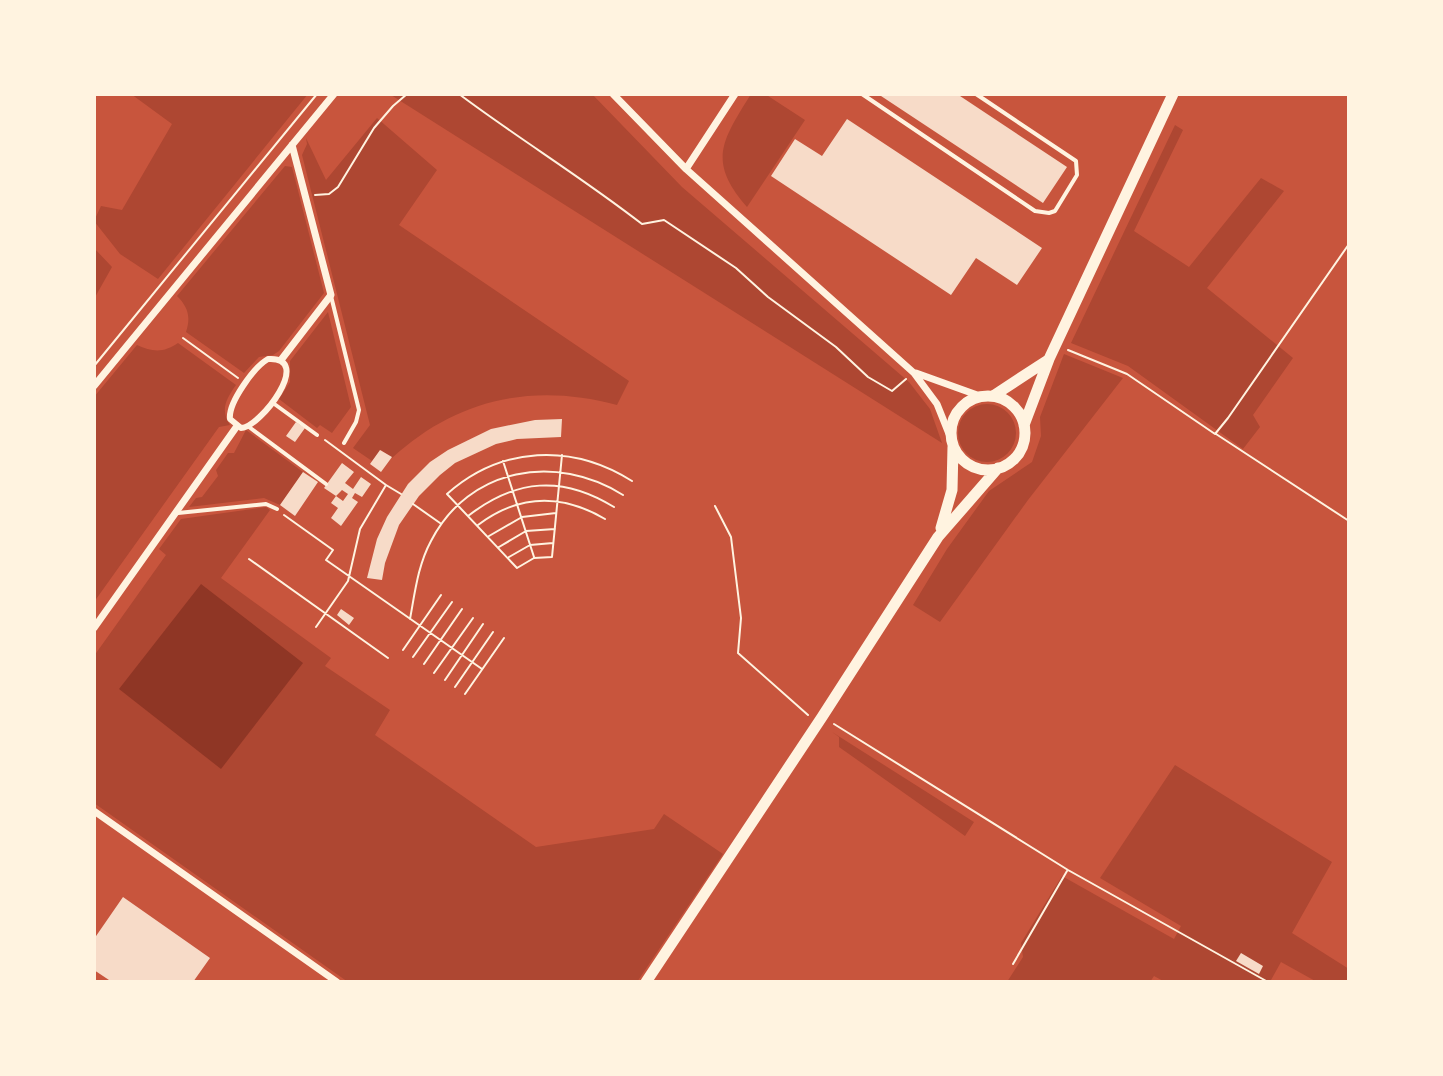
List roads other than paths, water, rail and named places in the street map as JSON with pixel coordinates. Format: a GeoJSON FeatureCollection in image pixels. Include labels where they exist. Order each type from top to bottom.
{"type":"FeatureCollection","features":[{"type":"Feature","properties":{"kind":"main road"},"geometry":{"type":"LineString","coordinates":[[646,982],[938,537],[998,468],[1016,456],[1022,447],[1024,425],[1049,359],[1173,94]]}},
{"type":"Feature","properties":{"kind":"main road"},"geometry":{"type":"LineString","coordinates":[[993,396],[1049,359]]}},
{"type":"Feature","properties":{"kind":"main road"},"geometry":{"type":"LineString","coordinates":[[938,537],[952,490],[954,417],[969,400],[993,396],[1013,405],[1024,425]]}},
{"type":"Feature","properties":{"kind":"main road"},"geometry":{"type":"LineString","coordinates":[[952,443],[960,458],[971,466],[985,470],[998,468]]}},
{"type":"Feature","properties":{"kind":"street"},"geometry":{"type":"LineString","coordinates":[[94,386],[334,94]]}},
{"type":"Feature","properties":{"kind":"street"},"geometry":{"type":"LineString","coordinates":[[613,94],[686,169],[914,373],[937,404],[952,443]]}},
{"type":"Feature","properties":{"kind":"street"},"geometry":{"type":"LineString","coordinates":[[686,169],[735,94]]}},
{"type":"Feature","properties":{"kind":"street"},"geometry":{"type":"LineString","coordinates":[[281,360],[331,295],[292,145]]}},
{"type":"Feature","properties":{"kind":"street"},"geometry":{"type":"LineString","coordinates":[[281,360],[287,378],[271,402],[249,427],[237,426],[230,419],[229,409],[264,361],[281,360]]}},
{"type":"Feature","properties":{"kind":"street"},"geometry":{"type":"LineString","coordinates":[[914,373],[980,396]]}},
{"type":"Feature","properties":{"kind":"street"},"geometry":{"type":"LineString","coordinates":[[94,628],[237,426]]}},
{"type":"Feature","properties":{"kind":"street"},"geometry":{"type":"LineString","coordinates":[[94,811],[337,982]]}},
{"type":"Feature","properties":{"kind":"lane"},"geometry":{"type":"LineString","coordinates":[[862,94],[1035,211],[1055,211],[1077,175],[1076,161],[976,94]]}},
{"type":"Feature","properties":{"kind":"lane"},"geometry":{"type":"LineString","coordinates":[[331,295],[359,410],[344,443]]}},
{"type":"Feature","properties":{"kind":"lane"},"geometry":{"type":"LineString","coordinates":[[271,402],[317,435]]}},
{"type":"Feature","properties":{"kind":"lane"},"geometry":{"type":"LineString","coordinates":[[249,427],[326,484]]}},
{"type":"Feature","properties":{"kind":"lane"},"geometry":{"type":"LineString","coordinates":[[176,513],[266,504],[277,509]]}}]}
